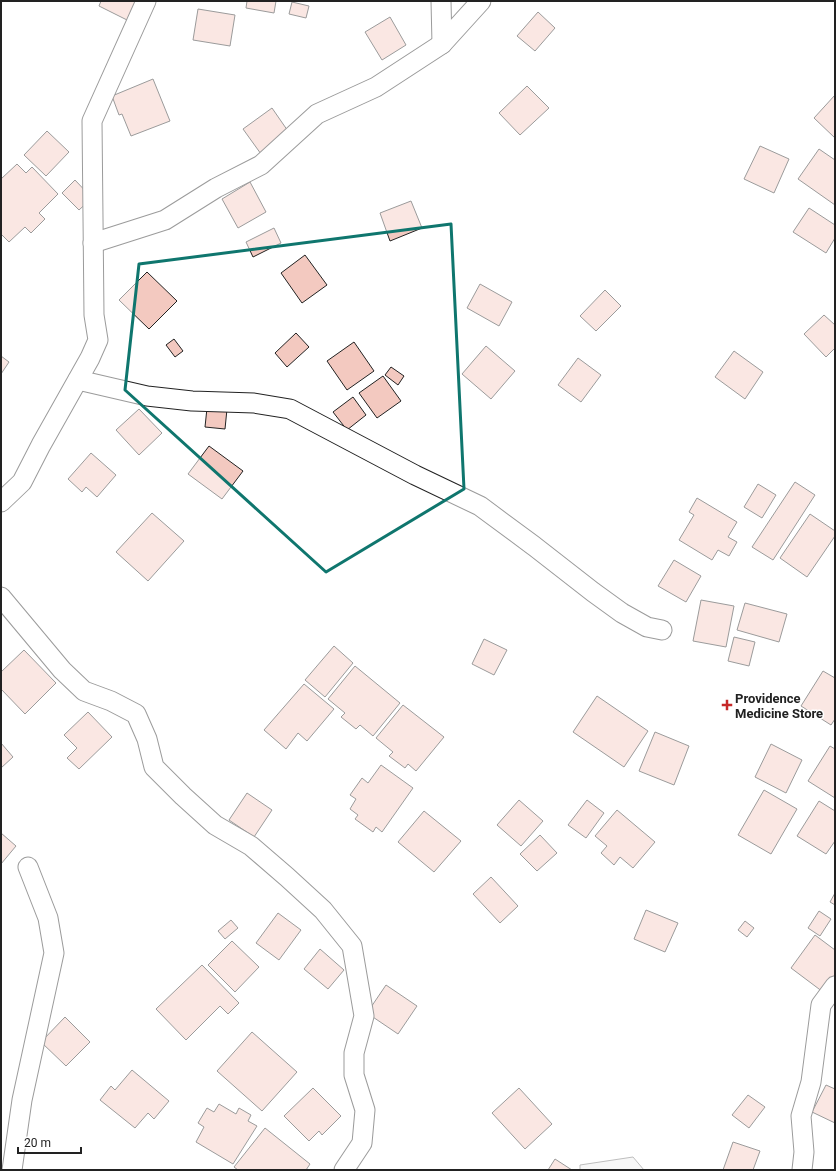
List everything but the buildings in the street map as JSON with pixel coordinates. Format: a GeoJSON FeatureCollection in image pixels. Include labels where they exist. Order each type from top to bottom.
{"type":"FeatureCollection","features":[{"type":"Feature","properties":{"kind":"street"},"geometry":{"type":"LineString","coordinates":[[1,502],[22,482],[78,380],[98,340],[94,315],[92,121],[146,1]]}},
{"type":"Feature","properties":{"kind":"street"},"geometry":{"type":"LineString","coordinates":[[441,1],[442,44]]}},
{"type":"Feature","properties":{"kind":"street"},"geometry":{"type":"LineString","coordinates":[[93,243],[165,220],[216,188],[261,165],[318,114],[376,87],[442,44],[481,1]]}},
{"type":"Feature","properties":{"kind":"street"},"geometry":{"type":"LineString","coordinates":[[78,380],[147,396],[192,402],[254,403],[290,409],[414,475],[480,506],[622,613],[647,626],[662,630]]}},
{"type":"Feature","properties":{"kind":"street"},"geometry":{"type":"LineString","coordinates":[[1,597],[62,670],[84,691],[112,701],[136,714],[146,739],[154,767],[183,796],[215,825],[251,846],[287,877],[323,910],[352,946],[364,1016],[354,1053],[354,1075],[365,1110],[362,1143],[344,1170]]}},
{"type":"Feature","properties":{"kind":"street"},"geometry":{"type":"LineString","coordinates":[[12,1170],[22,1100],[54,953],[48,918],[28,867]]}},
{"type":"Feature","properties":{"kind":"street"},"geometry":{"type":"LineString","coordinates":[[802,1170],[804,1152],[801,1116],[811,1082],[821,1005],[835,986]]}},
{"type":"Feature","properties":{"kind":"highlighted area"},"geometry":{"type":"Polygon","coordinates":[[[451,224],[464,489],[326,572],[125,390],[139,264],[451,224]]]}},
{"type":"Feature","properties":{"kind":"shaded area"},"geometry":{"type":"Polygon","coordinates":[[[633,1157],[644,1170],[580,1170],[580,1165],[633,1157]]]}},
{"type":"Feature","properties":{"kind":"place","name":"Providence Medicine Store"},"geometry":{"type":"Point","coordinates":[727,705]}}]}
